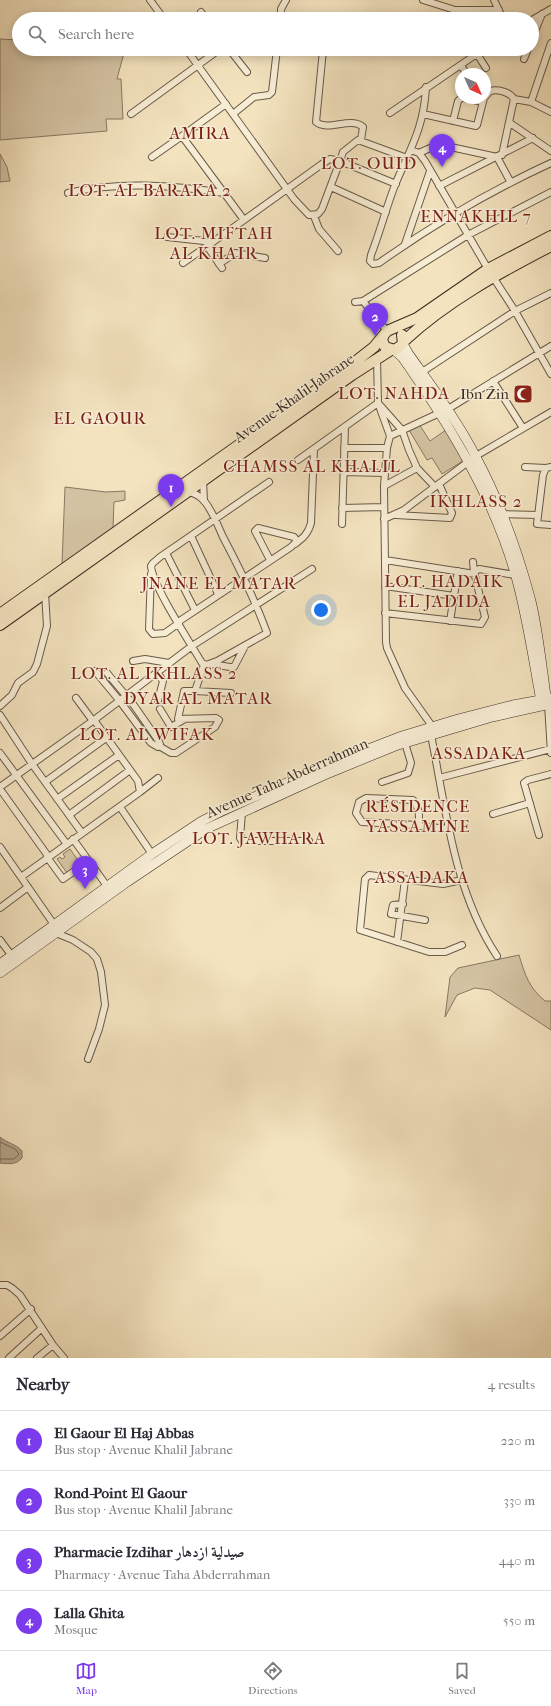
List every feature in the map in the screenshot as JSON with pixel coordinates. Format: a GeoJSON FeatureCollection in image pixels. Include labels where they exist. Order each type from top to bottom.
{"type":"FeatureCollection","features":[{"type":"Feature","properties":{"kind":"main road","name":"Avenue Khalil Jabrane"},"geometry":{"type":"LineString","coordinates":[[0,625],[48,587],[374,348],[388,332],[417,318],[551,236]]}},
{"type":"Feature","properties":{"kind":"main road","name":"Avenue Khalil Jabrane"},"geometry":{"type":"LineString","coordinates":[[403,342],[422,325],[490,273],[551,246]]}},
{"type":"Feature","properties":{"kind":"main road"},"geometry":{"type":"LineString","coordinates":[[400,331],[403,342],[398,349],[393,350],[388,349],[383,344],[388,332],[400,331]]}},
{"type":"Feature","properties":{"kind":"main road","name":"Avenue Khalil Jabrane"},"geometry":{"type":"LineString","coordinates":[[0,614],[48,587],[352,375],[393,350]]}},
{"type":"Feature","properties":{"kind":"street"},"geometry":{"type":"LineString","coordinates":[[150,0],[159,12]]}},
{"type":"Feature","properties":{"kind":"street"},"geometry":{"type":"LineString","coordinates":[[281,12],[286,0]]}},
{"type":"Feature","properties":{"kind":"street"},"geometry":{"type":"LineString","coordinates":[[422,0],[455,10],[499,10],[494,0]]}},
{"type":"Feature","properties":{"kind":"street"},"geometry":{"type":"LineString","coordinates":[[443,0],[447,7]]}},
{"type":"Feature","properties":{"kind":"street"},"geometry":{"type":"LineString","coordinates":[[539,16],[551,9]]}},
{"type":"Feature","properties":{"kind":"street"},"geometry":{"type":"LineString","coordinates":[[539,21],[542,14]]}},
{"type":"Feature","properties":{"kind":"street"},"geometry":{"type":"LineString","coordinates":[[530,102],[551,43]]}},
{"type":"Feature","properties":{"kind":"street"},"geometry":{"type":"LineString","coordinates":[[191,56],[287,189],[302,209],[309,215],[314,216],[320,212],[331,187],[343,152],[356,142],[361,140],[407,158]]}},
{"type":"Feature","properties":{"kind":"street"},"geometry":{"type":"LineString","coordinates":[[130,114],[210,56]]}},
{"type":"Feature","properties":{"kind":"street"},"geometry":{"type":"LineString","coordinates":[[234,56],[246,72]]}},
{"type":"Feature","properties":{"kind":"street"},"geometry":{"type":"LineString","coordinates":[[233,114],[254,97],[272,92],[276,56]]}},
{"type":"Feature","properties":{"kind":"street"},"geometry":{"type":"LineString","coordinates":[[322,56],[316,122],[322,124],[358,124],[363,128],[361,140]]}},
{"type":"Feature","properties":{"kind":"street"},"geometry":{"type":"LineString","coordinates":[[390,113],[426,87],[474,56]]}},
{"type":"Feature","properties":{"kind":"street"},"geometry":{"type":"LineString","coordinates":[[478,56],[486,68]]}},
{"type":"Feature","properties":{"kind":"street"},"geometry":{"type":"LineString","coordinates":[[426,87],[424,114],[411,150],[396,184],[371,254],[371,263],[379,263],[405,244],[454,213],[510,182],[551,162]]}},
{"type":"Feature","properties":{"kind":"street"},"geometry":{"type":"LineString","coordinates":[[491,91],[496,90],[511,95],[514,99],[530,102],[551,112]]}},
{"type":"Feature","properties":{"kind":"street"},"geometry":{"type":"LineString","coordinates":[[510,182],[500,156],[510,123],[514,99]]}},
{"type":"Feature","properties":{"kind":"street"},"geometry":{"type":"LineString","coordinates":[[152,156],[226,104]]}},
{"type":"Feature","properties":{"kind":"street"},"geometry":{"type":"LineString","coordinates":[[453,121],[457,104]]}},
{"type":"Feature","properties":{"kind":"street"},"geometry":{"type":"LineString","coordinates":[[424,114],[477,125],[483,104]]}},
{"type":"Feature","properties":{"kind":"street"},"geometry":{"type":"LineString","coordinates":[[510,123],[551,151]]}},
{"type":"Feature","properties":{"kind":"street"},"geometry":{"type":"LineString","coordinates":[[182,136],[244,220]]}},
{"type":"Feature","properties":{"kind":"street"},"geometry":{"type":"LineString","coordinates":[[439,186],[533,138]]}},
{"type":"Feature","properties":{"kind":"street"},"geometry":{"type":"LineString","coordinates":[[419,153],[430,148],[446,146],[500,156]]}},
{"type":"Feature","properties":{"kind":"street"},"geometry":{"type":"LineString","coordinates":[[411,150],[419,153],[490,273],[515,311],[551,374]]}},
{"type":"Feature","properties":{"kind":"street"},"geometry":{"type":"LineString","coordinates":[[184,263],[330,160],[340,161],[396,184]]}},
{"type":"Feature","properties":{"kind":"street"},"geometry":{"type":"LineString","coordinates":[[405,244],[430,171]]}},
{"type":"Feature","properties":{"kind":"street"},"geometry":{"type":"LineString","coordinates":[[68,194],[93,188],[161,186],[194,188],[224,193]]}},
{"type":"Feature","properties":{"kind":"street"},"geometry":{"type":"LineString","coordinates":[[331,187],[386,212]]}},
{"type":"Feature","properties":{"kind":"street"},"geometry":{"type":"LineString","coordinates":[[355,302],[363,301],[468,235],[551,192]]}},
{"type":"Feature","properties":{"kind":"street"},"geometry":{"type":"LineString","coordinates":[[314,216],[319,229],[338,251]]}},
{"type":"Feature","properties":{"kind":"street"},"geometry":{"type":"LineString","coordinates":[[167,237],[213,242]]}},
{"type":"Feature","properties":{"kind":"street"},"geometry":{"type":"LineString","coordinates":[[207,246],[220,266],[235,253],[265,258]]}},
{"type":"Feature","properties":{"kind":"street"},"geometry":{"type":"LineString","coordinates":[[422,372],[515,311],[551,293]]}},
{"type":"Feature","properties":{"kind":"street"},"geometry":{"type":"LineString","coordinates":[[363,301],[388,332]]}},
{"type":"Feature","properties":{"kind":"street"},"geometry":{"type":"LineString","coordinates":[[403,342],[472,459],[515,548],[531,602],[538,636],[551,753]]}},
{"type":"Feature","properties":{"kind":"street"},"geometry":{"type":"LineString","coordinates":[[390,436],[444,411],[551,346]]}},
{"type":"Feature","properties":{"kind":"street"},"geometry":{"type":"LineString","coordinates":[[393,350],[402,357],[444,411]]}},
{"type":"Feature","properties":{"kind":"street"},"geometry":{"type":"LineString","coordinates":[[377,359],[378,403],[390,436],[387,448],[384,486],[385,636],[387,648],[405,688],[431,730],[449,829],[462,880],[483,931],[497,956]]}},
{"type":"Feature","properties":{"kind":"street"},"geometry":{"type":"LineString","coordinates":[[493,381],[523,428]]}},
{"type":"Feature","properties":{"kind":"street"},"geometry":{"type":"LineString","coordinates":[[298,460],[378,403]]}},
{"type":"Feature","properties":{"kind":"street"},"geometry":{"type":"LineString","coordinates":[[378,403],[402,430],[417,468],[437,485],[452,513],[450,518],[395,515]]}},
{"type":"Feature","properties":{"kind":"street"},"geometry":{"type":"LineString","coordinates":[[384,520],[404,510],[472,459],[551,412]]}},
{"type":"Feature","properties":{"kind":"street"},"geometry":{"type":"LineString","coordinates":[[342,524],[345,426]]}},
{"type":"Feature","properties":{"kind":"street"},"geometry":{"type":"LineString","coordinates":[[344,448],[387,448]]}},
{"type":"Feature","properties":{"kind":"street"},"geometry":{"type":"LineString","coordinates":[[269,482],[153,563],[149,629],[153,634],[165,633],[218,594],[306,536],[311,523],[314,449]]}},
{"type":"Feature","properties":{"kind":"street"},"geometry":{"type":"LineString","coordinates":[[525,467],[548,468],[542,478],[537,524],[551,525]]}},
{"type":"Feature","properties":{"kind":"street"},"geometry":{"type":"LineString","coordinates":[[384,486],[417,468]]}},
{"type":"Feature","properties":{"kind":"street"},"geometry":{"type":"LineString","coordinates":[[344,472],[385,473]]}},
{"type":"Feature","properties":{"kind":"street"},"geometry":{"type":"LineString","coordinates":[[203,480],[204,501]]}},
{"type":"Feature","properties":{"kind":"street"},"geometry":{"type":"LineString","coordinates":[[186,492],[196,495],[204,501],[215,520],[257,605],[267,633],[245,646],[208,664],[195,691]]}},
{"type":"Feature","properties":{"kind":"street"},"geometry":{"type":"LineString","coordinates":[[342,508],[384,507]]}},
{"type":"Feature","properties":{"kind":"street"},"geometry":{"type":"LineString","coordinates":[[498,514],[538,515]]}},
{"type":"Feature","properties":{"kind":"street"},"geometry":{"type":"LineString","coordinates":[[498,514],[515,575],[546,702]]}},
{"type":"Feature","properties":{"kind":"street"},"geometry":{"type":"LineString","coordinates":[[270,560],[255,531],[256,528],[294,537],[297,541],[295,544]]}},
{"type":"Feature","properties":{"kind":"street"},"geometry":{"type":"LineString","coordinates":[[191,536],[218,594]]}},
{"type":"Feature","properties":{"kind":"street"},"geometry":{"type":"LineString","coordinates":[[166,553],[195,610]]}},
{"type":"Feature","properties":{"kind":"street"},"geometry":{"type":"LineString","coordinates":[[385,560],[458,571],[474,572],[479,569],[515,575]]}},
{"type":"Feature","properties":{"kind":"street"},"geometry":{"type":"LineString","coordinates":[[385,613],[481,624],[485,619],[472,562]]}},
{"type":"Feature","properties":{"kind":"street"},"geometry":{"type":"LineString","coordinates":[[89,860],[63,879],[0,788],[192,646],[312,569]]}},
{"type":"Feature","properties":{"kind":"street"},"geometry":{"type":"LineString","coordinates":[[152,571],[178,623],[192,646],[208,664],[234,667],[245,646]]}},
{"type":"Feature","properties":{"kind":"street"},"geometry":{"type":"LineString","coordinates":[[450,620],[458,571]]}},
{"type":"Feature","properties":{"kind":"street"},"geometry":{"type":"LineString","coordinates":[[385,586],[454,596]]}},
{"type":"Feature","properties":{"kind":"street"},"geometry":{"type":"LineString","coordinates":[[0,706],[12,695],[18,683],[33,672],[37,664],[47,626],[48,587]]}},
{"type":"Feature","properties":{"kind":"street"},"geometry":{"type":"LineString","coordinates":[[133,661],[145,659],[169,663]]}},
{"type":"Feature","properties":{"kind":"street"},"geometry":{"type":"LineString","coordinates":[[95,671],[151,743],[156,747],[159,746],[171,753],[176,753],[215,727],[218,720],[215,718],[178,719],[184,691],[231,693]]}},
{"type":"Feature","properties":{"kind":"street"},"geometry":{"type":"LineString","coordinates":[[157,672],[164,681],[158,701]]}},
{"type":"Feature","properties":{"kind":"street"},"geometry":{"type":"LineString","coordinates":[[107,673],[126,695],[158,740],[159,746]]}},
{"type":"Feature","properties":{"kind":"street"},"geometry":{"type":"LineString","coordinates":[[76,698],[138,781],[140,792]]}},
{"type":"Feature","properties":{"kind":"street","name":"Avenue Taha Abderrahman"},"geometry":{"type":"LineString","coordinates":[[0,973],[56,930],[107,886],[202,821],[224,810],[338,761],[431,730],[546,702]]}},
{"type":"Feature","properties":{"kind":"street"},"geometry":{"type":"LineString","coordinates":[[160,709],[171,727],[185,719]]}},
{"type":"Feature","properties":{"kind":"street"},"geometry":{"type":"LineString","coordinates":[[0,716],[32,764],[82,833]]}},
{"type":"Feature","properties":{"kind":"street","name":"Avenue Taha Abderrahman"},"geometry":{"type":"LineString","coordinates":[[0,964],[56,930],[206,828],[329,773],[405,743],[431,730]]}},
{"type":"Feature","properties":{"kind":"street"},"geometry":{"type":"LineString","coordinates":[[45,782],[106,738]]}},
{"type":"Feature","properties":{"kind":"street"},"geometry":{"type":"LineString","coordinates":[[382,782],[408,772],[411,763],[405,743]]}},
{"type":"Feature","properties":{"kind":"street"},"geometry":{"type":"LineString","coordinates":[[440,778],[551,749]]}},
{"type":"Feature","properties":{"kind":"street"},"geometry":{"type":"LineString","coordinates":[[0,753],[66,843]]}},
{"type":"Feature","properties":{"kind":"street"},"geometry":{"type":"LineString","coordinates":[[57,799],[119,755]]}},
{"type":"Feature","properties":{"kind":"street"},"geometry":{"type":"LineString","coordinates":[[69,815],[130,770]]}},
{"type":"Feature","properties":{"kind":"street"},"geometry":{"type":"LineString","coordinates":[[539,835],[524,783],[528,780],[551,774]]}},
{"type":"Feature","properties":{"kind":"street"},"geometry":{"type":"LineString","coordinates":[[21,877],[66,843],[120,807],[158,778]]}},
{"type":"Feature","properties":{"kind":"street"},"geometry":{"type":"LineString","coordinates":[[419,826],[420,813],[417,805],[412,800],[366,798],[359,802],[356,812],[362,822],[449,829]]}},
{"type":"Feature","properties":{"kind":"street"},"geometry":{"type":"LineString","coordinates":[[493,814],[530,803]]}},
{"type":"Feature","properties":{"kind":"street"},"geometry":{"type":"LineString","coordinates":[[120,807],[152,854]]}},
{"type":"Feature","properties":{"kind":"street"},"geometry":{"type":"LineString","coordinates":[[242,812],[240,838],[242,841],[309,841]]}},
{"type":"Feature","properties":{"kind":"street"},"geometry":{"type":"LineString","coordinates":[[73,839],[107,886]]}},
{"type":"Feature","properties":{"kind":"street"},"geometry":{"type":"LineString","coordinates":[[0,847],[56,930],[91,952],[97,959],[102,972],[105,1005],[99,1030],[88,1059]]}},
{"type":"Feature","properties":{"kind":"street"},"geometry":{"type":"LineString","coordinates":[[462,880],[443,884],[370,875],[365,880],[360,930],[429,952],[445,952],[462,945]]}},
{"type":"Feature","properties":{"kind":"street"},"geometry":{"type":"LineString","coordinates":[[397,942],[405,880]]}},
{"type":"Feature","properties":{"kind":"street"},"geometry":{"type":"LineString","coordinates":[[0,899],[2,906],[28,887]]}},
{"type":"Feature","properties":{"kind":"street"},"geometry":{"type":"LineString","coordinates":[[403,904],[393,905],[391,914],[425,920]]}},
{"type":"Feature","properties":{"kind":"street"},"geometry":{"type":"LineString","coordinates":[[0,940],[12,956]]}},
{"type":"Feature","properties":{"kind":"street"},"geometry":{"type":"LineString","coordinates":[[0,1285],[12,1288],[31,1309],[53,1345],[64,1358]]}},
{"type":"Feature","properties":{"kind":"street"},"geometry":{"type":"LineString","coordinates":[[0,1336],[31,1309]]}},
{"type":"Feature","properties":{"kind":"street"},"geometry":{"type":"LineString","coordinates":[[9,1358],[42,1328]]}},
{"type":"Feature","properties":{"kind":"street"},"geometry":{"type":"LineString","coordinates":[[37,1358],[53,1345]]}},
{"type":"Feature","properties":{"kind":"shaded area"},"geometry":{"type":"Polygon","coordinates":[[[0,39],[12,40],[12,56],[123,56],[117,79],[121,79],[123,119],[106,119],[107,131],[0,140],[0,39]]]}},
{"type":"Feature","properties":{"kind":"shaded area"},"geometry":{"type":"Polygon","coordinates":[[[0,154],[7,167],[10,181],[0,182],[0,154]]]}},
{"type":"Feature","properties":{"kind":"shaded area"},"geometry":{"type":"Polygon","coordinates":[[[419,424],[430,441],[446,430],[463,461],[442,474],[432,458],[427,460],[409,430],[419,424]]]}},
{"type":"Feature","properties":{"kind":"shaded area"},"geometry":{"type":"Polygon","coordinates":[[[65,487],[106,492],[125,491],[125,500],[114,502],[113,528],[62,564],[65,487]]]}},
{"type":"Feature","properties":{"kind":"shaded area"},"geometry":{"type":"Polygon","coordinates":[[[70,849],[80,863],[67,873],[57,859],[60,857],[62,859],[65,857],[63,854],[70,849]]]}},
{"type":"Feature","properties":{"kind":"shaded area"},"geometry":{"type":"Polygon","coordinates":[[[519,955],[531,986],[545,1001],[551,1001],[551,1030],[490,990],[475,988],[457,995],[445,1017],[450,977],[458,968],[519,955]]]}},
{"type":"Feature","properties":{"kind":"water"},"geometry":{"type":"Polygon","coordinates":[[[0,1137],[22,1151],[22,1158],[20,1160],[12,1164],[0,1163],[0,1137]]]}},
{"type":"Feature","properties":{"kind":"place","name":"Lalla Ghita"},"geometry":{"type":"Point","coordinates":[442,167]}},
{"type":"Feature","properties":{"kind":"place","name":"Rond-Point El Gaour"},"geometry":{"type":"Point","coordinates":[375,336]}},
{"type":"Feature","properties":{"kind":"place","name":"Ibn Zin"},"geometry":{"type":"Point","coordinates":[523,394]}},
{"type":"Feature","properties":{"kind":"place","name":"El Gaour El Haj Abbas"},"geometry":{"type":"Point","coordinates":[171,507]}},
{"type":"Feature","properties":{"kind":"place","name":"Pharmacie Izdihar صيدلية ازدهار"},"geometry":{"type":"Point","coordinates":[85,889]}},
{"type":"Feature","properties":{"kind":"district","name":"AMIRA"},"geometry":{"type":"Point","coordinates":[200,133]}},
{"type":"Feature","properties":{"kind":"district","name":"LOT. OUID"},"geometry":{"type":"Point","coordinates":[369,163]}},
{"type":"Feature","properties":{"kind":"district","name":"LOT. AL BARAKA 2"},"geometry":{"type":"Point","coordinates":[150,190]}},
{"type":"Feature","properties":{"kind":"district","name":"ENNAKHIL 7"},"geometry":{"type":"Point","coordinates":[476,216]}},
{"type":"Feature","properties":{"kind":"district","name":"LOT. MIFTAH AL KHAIR"},"geometry":{"type":"Point","coordinates":[214,243]}},
{"type":"Feature","properties":{"kind":"district","name":"LOT. NAHDA"},"geometry":{"type":"Point","coordinates":[394,393]}},
{"type":"Feature","properties":{"kind":"district","name":"EL GAOUR"},"geometry":{"type":"Point","coordinates":[100,418]}},
{"type":"Feature","properties":{"kind":"district","name":"CHAMSS AL KHALIL"},"geometry":{"type":"Point","coordinates":[312,466]}},
{"type":"Feature","properties":{"kind":"district","name":"IKHLASS 2"},"geometry":{"type":"Point","coordinates":[476,501]}},
{"type":"Feature","properties":{"kind":"district","name":"JNANE EL MATAR"},"geometry":{"type":"Point","coordinates":[219,583]}},
{"type":"Feature","properties":{"kind":"district","name":"LOT. HADAIK EL JADIDA"},"geometry":{"type":"Point","coordinates":[444,591]}},
{"type":"Feature","properties":{"kind":"district","name":"LOT. AL IKHLASS 2"},"geometry":{"type":"Point","coordinates":[154,673]}},
{"type":"Feature","properties":{"kind":"district","name":"DYAR AL MATAR"},"geometry":{"type":"Point","coordinates":[198,698]}},
{"type":"Feature","properties":{"kind":"district","name":"LOT. AL WIFAK"},"geometry":{"type":"Point","coordinates":[147,734]}},
{"type":"Feature","properties":{"kind":"district","name":"ASSADAKA"},"geometry":{"type":"Point","coordinates":[479,753]}},
{"type":"Feature","properties":{"kind":"district","name":"RÉSIDENCE YASSAMINE"},"geometry":{"type":"Point","coordinates":[418,816]}},
{"type":"Feature","properties":{"kind":"district","name":"LOT. JAWHARA"},"geometry":{"type":"Point","coordinates":[259,838]}},
{"type":"Feature","properties":{"kind":"district","name":"ASSADAKA"},"geometry":{"type":"Point","coordinates":[422,877]}}]}
